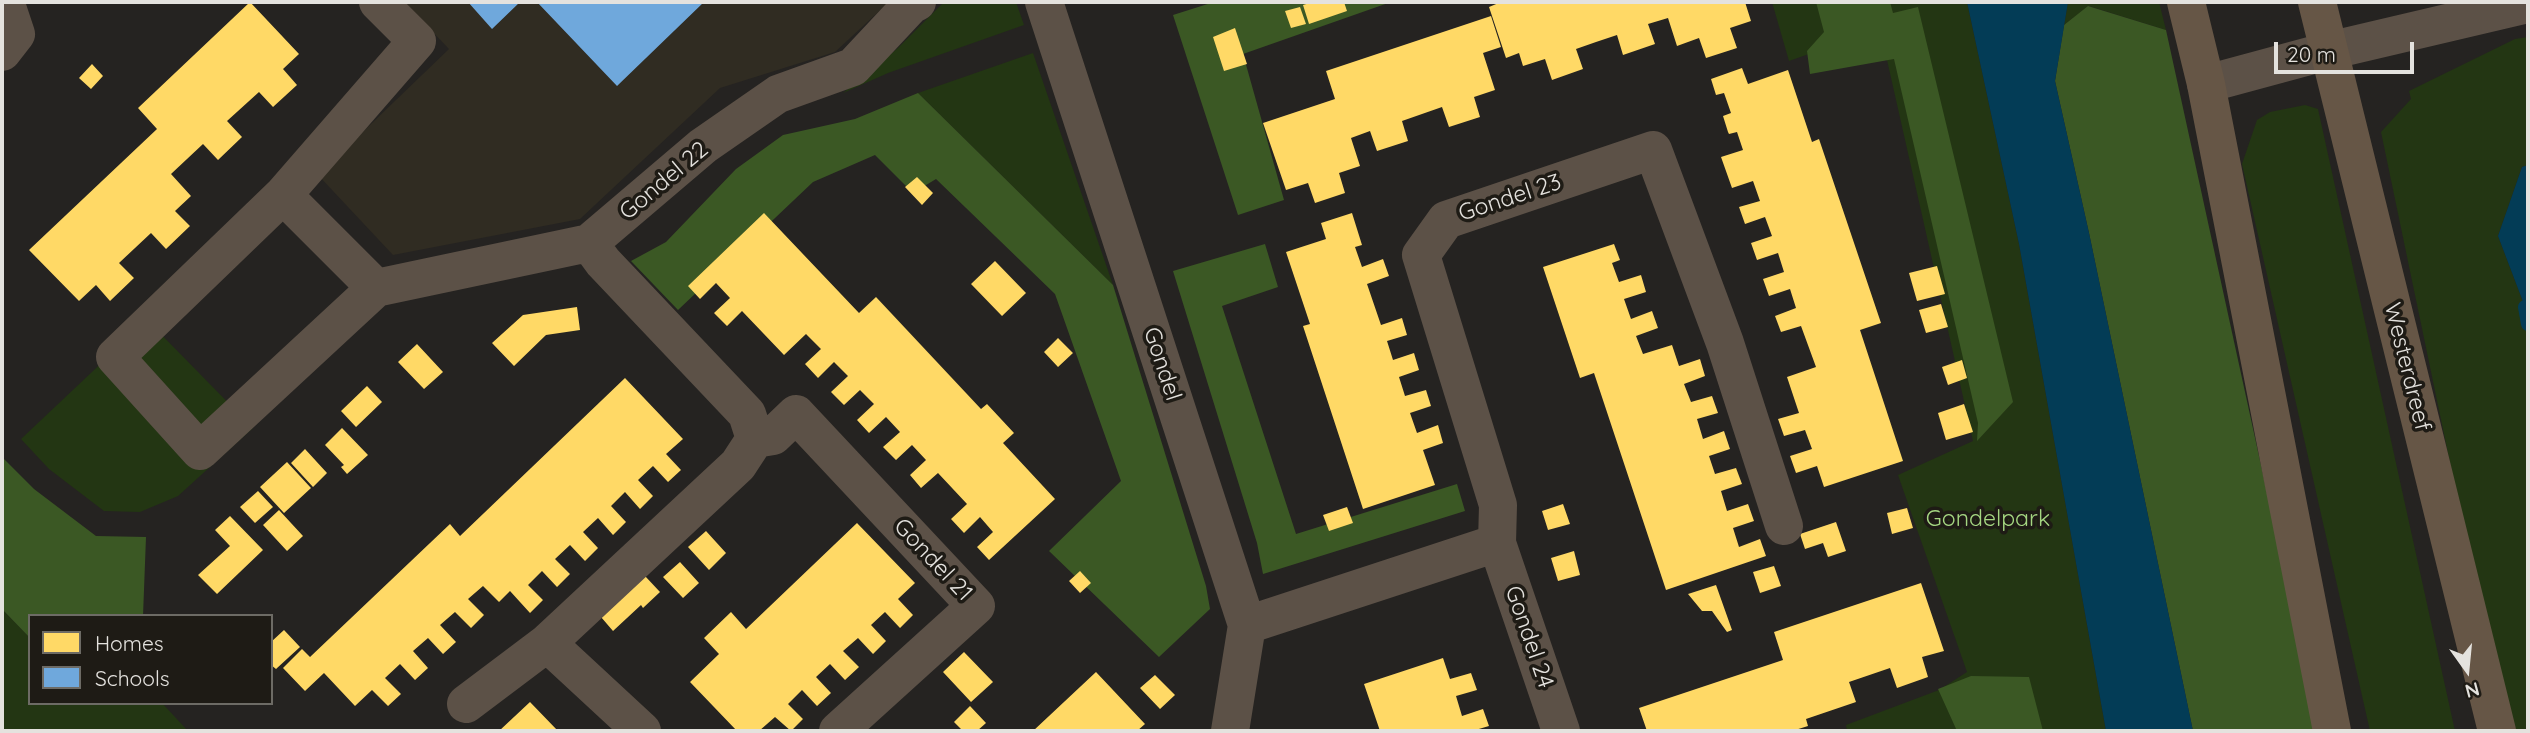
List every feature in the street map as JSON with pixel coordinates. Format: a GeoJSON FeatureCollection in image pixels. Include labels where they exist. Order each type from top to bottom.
{"type":"FeatureCollection","features":[{"type":"Feature","properties":{"kind":"main road"},"geometry":{"type":"LineString","coordinates":[[2186,2],[2206,84],[2332,731]]}},
{"type":"Feature","properties":{"kind":"main road","name":"Westerdreef"},"geometry":{"type":"LineString","coordinates":[[2317,2],[2497,731]]}},
{"type":"Feature","properties":{"kind":"street"},"geometry":{"type":"LineString","coordinates":[[283,195],[376,288],[200,451],[115,357],[283,195],[417,41],[379,2]]}},
{"type":"Feature","properties":{"kind":"street","name":"Gondel 22"},"geometry":{"type":"LineString","coordinates":[[376,288],[589,243],[703,146],[778,94],[853,67],[911,5],[917,2]]}},
{"type":"Feature","properties":{"kind":"street","name":"Gondel"},"geometry":{"type":"LineString","coordinates":[[1044,2],[1247,625],[1230,731]]}},
{"type":"Feature","properties":{"kind":"street"},"geometry":{"type":"LineString","coordinates":[[2,3],[8,10],[16,34],[2,52]]}},
{"type":"Feature","properties":{"kind":"street"},"geometry":{"type":"LineString","coordinates":[[2206,84],[2328,51],[2528,4]]}},
{"type":"Feature","properties":{"kind":"street","name":"Gondel 23"},"geometry":{"type":"LineString","coordinates":[[1497,543],[1498,505],[1421,255],[1446,220],[1653,150],[1725,343],[1784,526]]}},
{"type":"Feature","properties":{"kind":"street"},"geometry":{"type":"LineString","coordinates":[[589,243],[603,262],[747,414],[755,439]]}},
{"type":"Feature","properties":{"kind":"street","name":"Gondel 21"},"geometry":{"type":"LineString","coordinates":[[466,704],[547,643],[737,465],[755,439],[774,436],[796,414],[976,606],[838,731]]}},
{"type":"Feature","properties":{"kind":"street"},"geometry":{"type":"LineString","coordinates":[[1247,625],[1497,543]]}},
{"type":"Feature","properties":{"kind":"street","name":"Gondel 24"},"geometry":{"type":"LineString","coordinates":[[1497,543],[1561,731]]}},
{"type":"Feature","properties":{"kind":"street"},"geometry":{"type":"LineString","coordinates":[[547,643],[642,731]]}},
{"type":"Feature","properties":{"kind":"shaded area"},"geometry":{"type":"Polygon","coordinates":[[[404,2],[889,2],[835,52],[720,88],[580,219],[393,255],[318,175],[449,49],[404,2]]]}},
{"type":"Feature","properties":{"kind":"green space"},"geometry":{"type":"Polygon","coordinates":[[[944,2],[1016,2],[1024,25],[888,73],[843,93],[898,48],[944,2]]]}},
{"type":"Feature","properties":{"kind":"green space"},"geometry":{"type":"Polygon","coordinates":[[[1214,2],[1391,2],[1243,54],[1284,200],[1238,215],[1173,15],[1214,2]]]}},
{"type":"Feature","properties":{"kind":"green space","name":"Gondelpark"},"geometry":{"type":"Polygon","coordinates":[[[1772,2],[1967,2],[2019,244],[2106,731],[1847,731],[1846,725],[1939,690],[1967,672],[1898,475],[1973,441],[1880,29],[1789,61],[1772,2]]]}},
{"type":"Feature","properties":{"kind":"green space"},"geometry":{"type":"Polygon","coordinates":[[[1816,2],[1890,2],[1893,13],[1918,7],[2013,402],[1977,441],[1978,423],[1894,59],[1810,74],[1807,51],[1824,32],[1816,2]]]}},
{"type":"Feature","properties":{"kind":"green space"},"geometry":{"type":"Polygon","coordinates":[[[2068,2],[2159,2],[2166,30],[2089,6],[2064,25],[2068,2]]]}},
{"type":"Feature","properties":{"kind":"green space"},"geometry":{"type":"Polygon","coordinates":[[[2088,6],[2166,30],[2319,731],[2193,731],[2055,81],[2064,25],[2088,6]]]}},
{"type":"Feature","properties":{"kind":"green space"},"geometry":{"type":"Polygon","coordinates":[[[2528,37],[2528,165],[2522,167],[2498,236],[2525,307],[2528,324],[2528,731],[2506,731],[2381,132],[2411,99],[2409,91],[2515,39],[2528,37]]]}},
{"type":"Feature","properties":{"kind":"green space"},"geometry":{"type":"Polygon","coordinates":[[[1033,53],[1113,285],[918,93],[1033,53]]]}},
{"type":"Feature","properties":{"kind":"green space"},"geometry":{"type":"Polygon","coordinates":[[[918,93],[1113,285],[1206,586],[1210,609],[1159,657],[1049,551],[1121,481],[1055,294],[936,179],[913,193],[875,155],[813,182],[678,310],[631,261],[666,242],[736,169],[783,135],[855,119],[918,93]]]}},
{"type":"Feature","properties":{"kind":"green space"},"geometry":{"type":"Polygon","coordinates":[[[2305,105],[2318,109],[2455,731],[2370,731],[2242,164],[2257,120],[2270,112],[2305,105]]]}},
{"type":"Feature","properties":{"kind":"green space"},"geometry":{"type":"Polygon","coordinates":[[[1265,244],[1278,287],[1222,306],[1296,534],[1457,484],[1465,511],[1263,574],[1257,543],[1173,271],[1265,244]]]}},
{"type":"Feature","properties":{"kind":"green space"},"geometry":{"type":"Polygon","coordinates":[[[147,320],[253,428],[178,496],[140,512],[104,511],[49,469],[21,439],[147,320]]]}},
{"type":"Feature","properties":{"kind":"green space"},"geometry":{"type":"Polygon","coordinates":[[[2,457],[34,489],[96,536],[146,537],[143,614],[28,614],[28,636],[2,609],[2,457]]]}},
{"type":"Feature","properties":{"kind":"green space"},"geometry":{"type":"Polygon","coordinates":[[[2,609],[28,636],[28,705],[164,705],[188,731],[2,731],[2,609]]]}},
{"type":"Feature","properties":{"kind":"green space"},"geometry":{"type":"Polygon","coordinates":[[[1971,676],[2029,677],[2043,731],[1957,731],[1938,689],[1971,676]]]}},
{"type":"Feature","properties":{"kind":"water"},"geometry":{"type":"Polygon","coordinates":[[[1967,2],[2068,2],[2055,81],[2193,731],[2106,731],[2019,244],[1967,2]]]}},
{"type":"Feature","properties":{"kind":"water"},"geometry":{"type":"Polygon","coordinates":[[[2528,165],[2528,305],[2525,307],[2498,236],[2522,167],[2528,165]]]}},
{"type":"Feature","properties":{"kind":"building: Homes"},"geometry":{"type":"Polygon","coordinates":[[[250,2],[299,54],[283,69],[297,85],[273,107],[259,92],[227,121],[242,137],[218,160],[203,144],[171,174],[191,196],[175,211],[190,226],[166,249],[151,233],[119,263],[134,278],[110,301],[96,285],[79,301],[29,250],[157,129],[138,108],[250,2]]]}},
{"type":"Feature","properties":{"kind":"building: Homes"},"geometry":{"type":"Polygon","coordinates":[[[1313,2],[1344,2],[1347,11],[1309,24],[1303,5],[1313,2]]]}},
{"type":"Feature","properties":{"kind":"building: Homes"},"geometry":{"type":"Polygon","coordinates":[[[1501,2],[1745,2],[1751,21],[1730,28],[1737,48],[1706,58],[1699,38],[1677,46],[1668,18],[1648,24],[1655,44],[1623,55],[1617,35],[1596,42],[1576,49],[1583,69],[1552,80],[1545,59],[1523,66],[1519,53],[1506,58],[1489,7],[1501,2]]]}},
{"type":"Feature","properties":{"kind":"building: Homes"},"geometry":{"type":"Polygon","coordinates":[[[1300,7],[1306,24],[1291,28],[1285,11],[1300,7]]]}},
{"type":"Feature","properties":{"kind":"building: Homes"},"geometry":{"type":"Polygon","coordinates":[[[1491,16],[1501,47],[1483,53],[1495,90],[1474,97],[1480,117],[1449,127],[1442,107],[1402,121],[1408,141],[1377,151],[1370,131],[1351,138],[1360,166],[1339,173],[1345,193],[1315,203],[1308,183],[1286,190],[1263,123],[1335,99],[1326,71],[1491,16]]]}},
{"type":"Feature","properties":{"kind":"building: Homes"},"geometry":{"type":"Polygon","coordinates":[[[1235,28],[1247,64],[1224,71],[1213,37],[1235,28]]]}},
{"type":"Feature","properties":{"kind":"building: Homes"},"geometry":{"type":"Polygon","coordinates":[[[92,64],[103,76],[91,89],[79,78],[92,64]]]}},
{"type":"Feature","properties":{"kind":"building: Homes"},"geometry":{"type":"Polygon","coordinates":[[[1742,68],[1748,84],[1788,70],[1812,142],[1819,139],[1881,323],[1860,330],[1903,461],[1824,487],[1817,466],[1796,473],[1790,456],[1812,449],[1805,430],[1784,436],[1778,419],[1799,413],[1787,377],[1816,367],[1801,326],[1781,332],[1775,316],[1796,308],[1790,289],[1769,296],[1763,279],[1784,272],[1778,253],[1757,260],[1751,243],[1772,236],[1765,217],[1745,224],[1739,207],[1760,201],[1753,181],[1732,188],[1721,157],[1743,150],[1737,132],[1728,132],[1723,116],[1731,113],[1724,93],[1716,95],[1711,79],[1742,68]]]}},
{"type":"Feature","properties":{"kind":"building: Homes"},"geometry":{"type":"Polygon","coordinates":[[[917,177],[933,193],[922,205],[905,187],[917,177]]]}},
{"type":"Feature","properties":{"kind":"building: Homes"},"geometry":{"type":"Polygon","coordinates":[[[764,213],[859,313],[876,297],[981,409],[987,404],[1014,433],[1003,443],[1055,499],[989,560],[977,547],[993,532],[980,517],[964,533],[951,519],[967,504],[938,473],[921,488],[910,475],[926,460],[912,445],[896,460],[883,447],[900,432],[886,417],[869,433],[857,420],[874,404],[860,390],[844,405],[831,392],[848,376],[834,362],[818,378],[805,364],[821,349],[806,334],[784,355],[742,311],[727,326],[714,313],[730,298],[716,283],[700,299],[688,286],[764,213]]]}},
{"type":"Feature","properties":{"kind":"building: Homes"},"geometry":{"type":"Polygon","coordinates":[[[1352,213],[1362,245],[1355,247],[1362,267],[1383,259],[1389,276],[1367,284],[1381,325],[1402,318],[1407,335],[1387,341],[1393,360],[1414,353],[1419,370],[1399,377],[1405,396],[1426,390],[1431,406],[1410,413],[1417,433],[1438,425],[1443,443],[1423,450],[1435,485],[1363,509],[1303,326],[1310,324],[1286,252],[1326,239],[1321,223],[1352,213]]]}},
{"type":"Feature","properties":{"kind":"building: Homes"},"geometry":{"type":"Polygon","coordinates":[[[1614,244],[1620,260],[1612,263],[1619,282],[1641,275],[1646,292],[1624,299],[1631,319],[1652,311],[1658,328],[1636,336],[1643,354],[1672,345],[1679,366],[1700,359],[1705,376],[1684,384],[1691,402],[1712,396],[1718,413],[1697,419],[1703,439],[1724,431],[1730,449],[1709,456],[1715,474],[1736,468],[1742,484],[1721,491],[1727,511],[1748,504],[1754,521],[1733,528],[1739,547],[1760,539],[1766,556],[1666,590],[1594,373],[1580,378],[1543,267],[1614,244]]]}},
{"type":"Feature","properties":{"kind":"building: Homes"},"geometry":{"type":"Polygon","coordinates":[[[995,261],[1026,293],[1002,316],[971,284],[995,261]]]}},
{"type":"Feature","properties":{"kind":"building: Homes"},"geometry":{"type":"Polygon","coordinates":[[[1937,266],[1945,294],[1917,301],[1909,273],[1937,266]]]}},
{"type":"Feature","properties":{"kind":"building: Homes"},"geometry":{"type":"Polygon","coordinates":[[[1941,304],[1948,327],[1926,333],[1919,310],[1941,304]]]}},
{"type":"Feature","properties":{"kind":"building: Homes"},"geometry":{"type":"Polygon","coordinates":[[[577,307],[580,330],[546,335],[514,366],[492,343],[523,315],[577,307]]]}},
{"type":"Feature","properties":{"kind":"building: Homes"},"geometry":{"type":"Polygon","coordinates":[[[1058,338],[1073,353],[1058,367],[1044,352],[1058,338]]]}},
{"type":"Feature","properties":{"kind":"building: Homes"},"geometry":{"type":"Polygon","coordinates":[[[417,344],[443,372],[424,389],[398,362],[417,344]]]}},
{"type":"Feature","properties":{"kind":"building: Homes"},"geometry":{"type":"Polygon","coordinates":[[[1962,360],[1967,378],[1948,385],[1942,367],[1962,360]]]}},
{"type":"Feature","properties":{"kind":"building: Homes"},"geometry":{"type":"Polygon","coordinates":[[[625,378],[683,439],[666,454],[681,470],[668,482],[653,466],[638,480],[653,496],[640,509],[625,492],[611,506],[626,522],[613,535],[598,518],[583,532],[598,548],[585,561],[570,545],[555,559],[570,574],[557,587],[542,571],[528,585],[543,600],[530,613],[510,591],[499,602],[483,586],[468,599],[484,615],[471,628],[455,612],[440,625],[456,642],[443,654],[428,638],[413,651],[428,668],[415,680],[400,664],[385,678],[401,694],[388,706],[372,690],[355,706],[324,673],[305,691],[283,668],[302,649],[310,657],[450,524],[460,536],[625,378]]]}},
{"type":"Feature","properties":{"kind":"building: Homes"},"geometry":{"type":"Polygon","coordinates":[[[367,386],[382,402],[356,427],[341,411],[367,386]]]}},
{"type":"Feature","properties":{"kind":"building: Homes"},"geometry":{"type":"Polygon","coordinates":[[[1964,404],[1973,432],[1946,440],[1938,413],[1964,404]]]}},
{"type":"Feature","properties":{"kind":"building: Homes"},"geometry":{"type":"Polygon","coordinates":[[[342,428],[368,455],[347,474],[341,467],[344,465],[325,445],[342,428]]]}},
{"type":"Feature","properties":{"kind":"building: Homes"},"geometry":{"type":"Polygon","coordinates":[[[305,449],[327,473],[313,487],[291,463],[305,449]]]}},
{"type":"Feature","properties":{"kind":"building: Homes"},"geometry":{"type":"Polygon","coordinates":[[[287,462],[311,488],[284,513],[260,487],[287,462]]]}},
{"type":"Feature","properties":{"kind":"building: Homes"},"geometry":{"type":"Polygon","coordinates":[[[258,491],[273,507],[255,523],[240,507],[258,491]]]}},
{"type":"Feature","properties":{"kind":"building: Homes"},"geometry":{"type":"Polygon","coordinates":[[[1563,504],[1570,524],[1548,530],[1542,511],[1563,504]]]}},
{"type":"Feature","properties":{"kind":"building: Homes"},"geometry":{"type":"Polygon","coordinates":[[[1347,507],[1353,523],[1329,531],[1323,515],[1347,507]]]}},
{"type":"Feature","properties":{"kind":"building: Homes"},"geometry":{"type":"Polygon","coordinates":[[[1907,508],[1913,528],[1892,534],[1887,513],[1907,508]]]}},
{"type":"Feature","properties":{"kind":"building: Homes"},"geometry":{"type":"Polygon","coordinates":[[[279,510],[303,536],[287,551],[263,525],[279,510]]]}},
{"type":"Feature","properties":{"kind":"building: Homes"},"geometry":{"type":"Polygon","coordinates":[[[230,516],[263,550],[217,594],[198,575],[230,546],[215,530],[230,516]]]}},
{"type":"Feature","properties":{"kind":"building: Homes"},"geometry":{"type":"Polygon","coordinates":[[[1836,522],[1846,551],[1828,557],[1823,543],[1805,549],[1800,534],[1836,522]]]}},
{"type":"Feature","properties":{"kind":"building: Homes"},"geometry":{"type":"Polygon","coordinates":[[[857,523],[915,583],[898,599],[913,615],[900,628],[885,612],[871,625],[886,641],[873,654],[858,638],[843,651],[859,667],[845,680],[830,664],[816,677],[831,693],[817,706],[802,690],[788,704],[803,719],[791,731],[775,717],[759,731],[737,731],[690,682],[719,654],[704,638],[731,612],[746,629],[857,523]]]}},
{"type":"Feature","properties":{"kind":"building: Homes"},"geometry":{"type":"Polygon","coordinates":[[[706,531],[726,553],[709,570],[688,547],[706,531]]]}},
{"type":"Feature","properties":{"kind":"building: Homes"},"geometry":{"type":"Polygon","coordinates":[[[1574,551],[1580,575],[1558,581],[1551,558],[1574,551]]]}},
{"type":"Feature","properties":{"kind":"building: Homes"},"geometry":{"type":"Polygon","coordinates":[[[680,562],[699,583],[683,598],[663,577],[680,562]]]}},
{"type":"Feature","properties":{"kind":"building: Homes"},"geometry":{"type":"Polygon","coordinates":[[[1774,566],[1781,586],[1760,593],[1753,572],[1774,566]]]}},
{"type":"Feature","properties":{"kind":"building: Homes"},"geometry":{"type":"Polygon","coordinates":[[[1080,571],[1091,583],[1080,593],[1069,581],[1080,571]]]}},
{"type":"Feature","properties":{"kind":"building: Homes"},"geometry":{"type":"Polygon","coordinates":[[[645,576],[660,592],[643,608],[641,605],[613,631],[601,617],[645,576]]]}},
{"type":"Feature","properties":{"kind":"building: Homes"},"geometry":{"type":"Polygon","coordinates":[[[1921,583],[1944,651],[1922,657],[1928,677],[1897,688],[1890,668],[1849,682],[1856,702],[1806,719],[1808,726],[1792,731],[1647,731],[1639,708],[1783,660],[1774,632],[1921,583]]]}},
{"type":"Feature","properties":{"kind":"building: Homes"},"geometry":{"type":"Polygon","coordinates":[[[1716,585],[1732,630],[1727,632],[1712,611],[1702,611],[1688,594],[1716,585]]]}},
{"type":"Feature","properties":{"kind":"building: Homes"},"geometry":{"type":"Polygon","coordinates":[[[284,630],[300,647],[276,669],[273,667],[273,640],[284,630]]]}},
{"type":"Feature","properties":{"kind":"building: Homes"},"geometry":{"type":"Polygon","coordinates":[[[964,652],[993,682],[971,702],[943,672],[964,652]]]}},
{"type":"Feature","properties":{"kind":"building: Homes"},"geometry":{"type":"Polygon","coordinates":[[[1443,658],[1450,679],[1471,673],[1477,690],[1456,696],[1462,716],[1483,709],[1489,726],[1472,731],[1380,731],[1364,684],[1443,658]]]}},
{"type":"Feature","properties":{"kind":"building: Homes"},"geometry":{"type":"Polygon","coordinates":[[[1096,672],[1145,724],[1137,731],[1033,731],[1096,672]]]}},
{"type":"Feature","properties":{"kind":"building: Homes"},"geometry":{"type":"Polygon","coordinates":[[[1155,675],[1175,695],[1160,709],[1140,688],[1155,675]]]}},
{"type":"Feature","properties":{"kind":"building: Homes"},"geometry":{"type":"Polygon","coordinates":[[[530,702],[558,731],[499,731],[530,702]]]}},
{"type":"Feature","properties":{"kind":"building: Homes"},"geometry":{"type":"Polygon","coordinates":[[[970,706],[986,723],[977,731],[963,731],[954,722],[970,706]]]}},
{"type":"Feature","properties":{"kind":"building: Schools"},"geometry":{"type":"Polygon","coordinates":[[[468,2],[520,2],[492,29],[468,2]]]}},
{"type":"Feature","properties":{"kind":"building: Schools"},"geometry":{"type":"Polygon","coordinates":[[[537,2],[704,2],[617,86],[537,2]]]}},
{"type":"Feature","properties":{"kind":"waterway"},"geometry":{"type":"LineString","coordinates":[[2525,307],[2528,324]]}}]}
